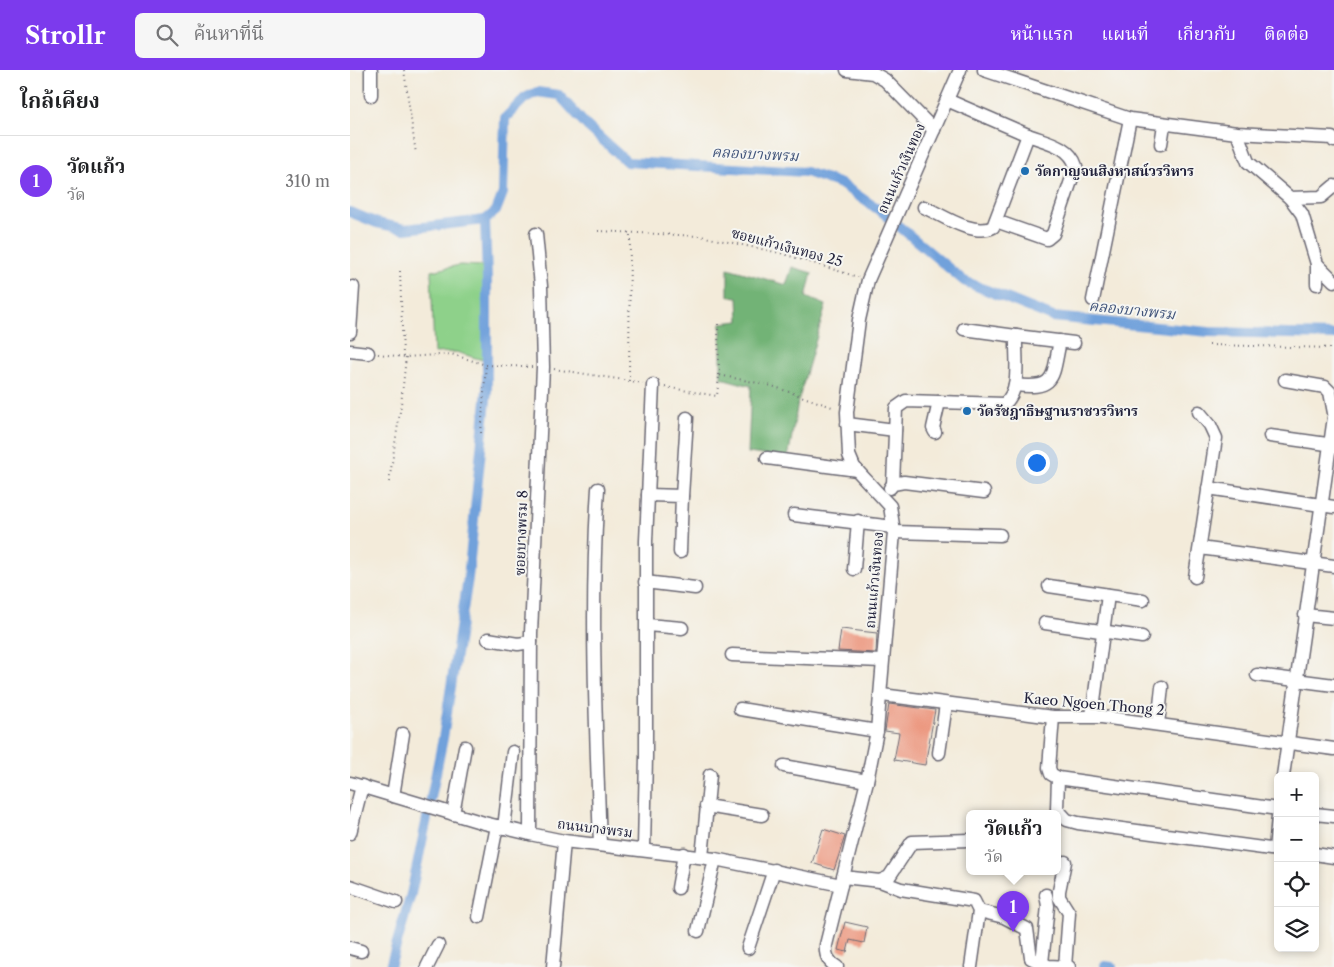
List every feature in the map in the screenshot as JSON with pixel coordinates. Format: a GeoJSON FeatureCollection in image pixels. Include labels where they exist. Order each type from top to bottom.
{"type":"FeatureCollection","features":[{"type":"Feature","properties":{"kind":"street"},"geometry":{"type":"LineString","coordinates":[[371,70],[371,94]]}},
{"type":"Feature","properties":{"kind":"street"},"geometry":{"type":"LineString","coordinates":[[847,70],[873,73],[885,80],[934,130]]}},
{"type":"Feature","properties":{"kind":"street","name":"ถนนแก้วเงินทอง"},"geometry":{"type":"LineString","coordinates":[[830,966],[826,945],[867,781],[877,731],[882,696],[882,662],[893,529],[890,506],[886,499],[857,470],[850,455],[847,418],[859,320],[868,280],[960,70]]}},
{"type":"Feature","properties":{"kind":"street"},"geometry":{"type":"LineString","coordinates":[[984,70],[1130,119],[1164,125],[1237,133],[1332,138],[1334,141]]}},
{"type":"Feature","properties":{"kind":"street"},"geometry":{"type":"LineString","coordinates":[[947,100],[1063,148],[1072,156],[1076,166],[1053,234],[1047,239],[1035,237],[996,221]]}},
{"type":"Feature","properties":{"kind":"street"},"geometry":{"type":"LineString","coordinates":[[1093,300],[1130,119]]}},
{"type":"Feature","properties":{"kind":"street"},"geometry":{"type":"LineString","coordinates":[[1161,144],[1164,125]]}},
{"type":"Feature","properties":{"kind":"street"},"geometry":{"type":"LineString","coordinates":[[1237,133],[1248,162],[1290,198],[1302,214],[1317,264],[1317,284]]}},
{"type":"Feature","properties":{"kind":"street"},"geometry":{"type":"LineString","coordinates":[[924,207],[971,228],[986,230],[993,227],[1028,135]]}},
{"type":"Feature","properties":{"kind":"street"},"geometry":{"type":"LineString","coordinates":[[1290,198],[1321,197],[1334,186]]}},
{"type":"Feature","properties":{"kind":"street","name":"ซอยบางพรม 8"},"geometry":{"type":"LineString","coordinates":[[530,834],[531,642],[544,367],[541,286],[536,234]]}},
{"type":"Feature","properties":{"kind":"street"},"geometry":{"type":"LineString","coordinates":[[1317,264],[1334,280]]}},
{"type":"Feature","properties":{"kind":"street"},"geometry":{"type":"LineString","coordinates":[[350,332],[353,287]]}},
{"type":"Feature","properties":{"kind":"street"},"geometry":{"type":"LineString","coordinates":[[964,329],[1074,343]]}},
{"type":"Feature","properties":{"kind":"street"},"geometry":{"type":"LineString","coordinates":[[886,499],[894,484],[896,408],[900,403],[906,401],[1004,404],[1011,399],[1015,385],[1016,336]]}},
{"type":"Feature","properties":{"kind":"street"},"geometry":{"type":"LineString","coordinates":[[1015,385],[1037,387],[1045,385],[1052,378],[1060,341]]}},
{"type":"Feature","properties":{"kind":"street"},"geometry":{"type":"LineString","coordinates":[[350,351],[368,353]]}},
{"type":"Feature","properties":{"kind":"street"},"geometry":{"type":"LineString","coordinates":[[1283,772],[1313,563],[1328,506],[1334,415],[1330,392],[1325,387],[1285,380]]}},
{"type":"Feature","properties":{"kind":"street"},"geometry":{"type":"LineString","coordinates":[[644,849],[645,582],[653,385]]}},
{"type":"Feature","properties":{"kind":"street"},"geometry":{"type":"LineString","coordinates":[[935,432],[934,428],[939,402]]}},
{"type":"Feature","properties":{"kind":"street"},"geometry":{"type":"LineString","coordinates":[[1194,577],[1200,548],[1215,433],[1198,412]]}},
{"type":"Feature","properties":{"kind":"street"},"geometry":{"type":"LineString","coordinates":[[680,552],[687,418]]}},
{"type":"Feature","properties":{"kind":"street"},"geometry":{"type":"LineString","coordinates":[[847,418],[895,430]]}},
{"type":"Feature","properties":{"kind":"street"},"geometry":{"type":"LineString","coordinates":[[1270,436],[1332,445]]}},
{"type":"Feature","properties":{"kind":"street"},"geometry":{"type":"LineString","coordinates":[[767,458],[857,470]]}},
{"type":"Feature","properties":{"kind":"street"},"geometry":{"type":"LineString","coordinates":[[894,484],[904,482],[984,492]]}},
{"type":"Feature","properties":{"kind":"street"},"geometry":{"type":"LineString","coordinates":[[1208,488],[1328,506]]}},
{"type":"Feature","properties":{"kind":"street"},"geometry":{"type":"LineString","coordinates":[[598,489],[593,565],[593,646],[600,845]]}},
{"type":"Feature","properties":{"kind":"street"},"geometry":{"type":"LineString","coordinates":[[648,495],[682,496]]}},
{"type":"Feature","properties":{"kind":"street"},"geometry":{"type":"LineString","coordinates":[[794,515],[858,521],[893,529],[1000,535]]}},
{"type":"Feature","properties":{"kind":"street"},"geometry":{"type":"LineString","coordinates":[[854,569],[858,521]]}},
{"type":"Feature","properties":{"kind":"street"},"geometry":{"type":"LineString","coordinates":[[1200,548],[1334,566]]}},
{"type":"Feature","properties":{"kind":"street"},"geometry":{"type":"LineString","coordinates":[[645,582],[695,588]]}},
{"type":"Feature","properties":{"kind":"street"},"geometry":{"type":"LineString","coordinates":[[1049,586],[1143,600]]}},
{"type":"Feature","properties":{"kind":"street"},"geometry":{"type":"LineString","coordinates":[[1092,716],[1108,594]]}},
{"type":"Feature","properties":{"kind":"street"},"geometry":{"type":"LineString","coordinates":[[1305,615],[1334,618]]}},
{"type":"Feature","properties":{"kind":"street"},"geometry":{"type":"LineString","coordinates":[[1045,623],[1142,637]]}},
{"type":"Feature","properties":{"kind":"street"},"geometry":{"type":"LineString","coordinates":[[646,625],[682,628]]}},
{"type":"Feature","properties":{"kind":"street"},"geometry":{"type":"LineString","coordinates":[[488,639],[518,644],[531,642]]}},
{"type":"Feature","properties":{"kind":"street"},"geometry":{"type":"LineString","coordinates":[[732,654],[882,662]]}},
{"type":"Feature","properties":{"kind":"street"},"geometry":{"type":"LineString","coordinates":[[1257,675],[1334,685]]}},
{"type":"Feature","properties":{"kind":"street"},"geometry":{"type":"LineString","coordinates":[[1158,724],[1162,687]]}},
{"type":"Feature","properties":{"kind":"street","name":"Kaeo Ngoen Thong 2"},"geometry":{"type":"LineString","coordinates":[[882,696],[1053,717],[1092,716],[1334,749]]}},
{"type":"Feature","properties":{"kind":"street"},"geometry":{"type":"LineString","coordinates":[[939,753],[946,704]]}},
{"type":"Feature","properties":{"kind":"street"},"geometry":{"type":"LineString","coordinates":[[740,709],[877,731]]}},
{"type":"Feature","properties":{"kind":"street"},"geometry":{"type":"LineString","coordinates":[[1053,717],[1049,768],[1051,774],[1058,778],[1274,808]]}},
{"type":"Feature","properties":{"kind":"street"},"geometry":{"type":"LineString","coordinates":[[394,796],[403,734]]}},
{"type":"Feature","properties":{"kind":"street"},"geometry":{"type":"LineString","coordinates":[[453,814],[465,747]]}},
{"type":"Feature","properties":{"kind":"street"},"geometry":{"type":"LineString","coordinates":[[479,917],[501,827],[513,752]]}},
{"type":"Feature","properties":{"kind":"street"},"geometry":{"type":"LineString","coordinates":[[784,766],[867,781]]}},
{"type":"Feature","properties":{"kind":"street"},"geometry":{"type":"LineString","coordinates":[[702,857],[710,774]]}},
{"type":"Feature","properties":{"kind":"street"},"geometry":{"type":"LineString","coordinates":[[1058,778],[1058,810]]}},
{"type":"Feature","properties":{"kind":"street"},"geometry":{"type":"LineString","coordinates":[[350,833],[356,784]]}},
{"type":"Feature","properties":{"kind":"street","name":"ถนนบางพรม"},"geometry":{"type":"LineString","coordinates":[[356,784],[453,814],[564,841],[684,854],[842,881],[880,881],[902,889],[974,901],[979,911]]}},
{"type":"Feature","properties":{"kind":"street"},"geometry":{"type":"LineString","coordinates":[[706,806],[762,815]]}},
{"type":"Feature","properties":{"kind":"street"},"geometry":{"type":"LineString","coordinates":[[1061,813],[1067,820],[1078,824],[1274,850]]}},
{"type":"Feature","properties":{"kind":"street"},"geometry":{"type":"LineString","coordinates":[[1319,814],[1334,816]]}},
{"type":"Feature","properties":{"kind":"street"},"geometry":{"type":"LineString","coordinates":[[880,881],[894,872],[912,842],[966,840]]}},
{"type":"Feature","properties":{"kind":"street"},"geometry":{"type":"LineString","coordinates":[[553,967],[564,841]]}},
{"type":"Feature","properties":{"kind":"street"},"geometry":{"type":"LineString","coordinates":[[678,888],[684,854]]}},
{"type":"Feature","properties":{"kind":"street"},"geometry":{"type":"LineString","coordinates":[[1319,854],[1334,856]]}},
{"type":"Feature","properties":{"kind":"street"},"geometry":{"type":"LineString","coordinates":[[698,931],[715,859]]}},
{"type":"Feature","properties":{"kind":"street"},"geometry":{"type":"LineString","coordinates":[[1065,967],[1069,913],[1059,896],[1059,891],[1066,862]]}},
{"type":"Feature","properties":{"kind":"street"},"geometry":{"type":"LineString","coordinates":[[748,948],[774,870]]}},
{"type":"Feature","properties":{"kind":"street"},"geometry":{"type":"LineString","coordinates":[[350,886],[396,902]]}},
{"type":"Feature","properties":{"kind":"street"},"geometry":{"type":"LineString","coordinates":[[1046,895],[1048,906],[1046,965]]}},
{"type":"Feature","properties":{"kind":"street"},"geometry":{"type":"LineString","coordinates":[[971,967],[979,911],[1004,917],[1027,929],[1031,958],[1046,965],[1069,967]]}},
{"type":"Feature","properties":{"kind":"street"},"geometry":{"type":"LineString","coordinates":[[431,966],[438,945]]}},
{"type":"Feature","properties":{"kind":"path"},"geometry":{"type":"LineString","coordinates":[[404,70],[416,154]]}},
{"type":"Feature","properties":{"kind":"path","name":"ซอยแก้วเงินทอง 25"},"geometry":{"type":"LineString","coordinates":[[598,231],[700,236],[780,253],[868,280]]}},
{"type":"Feature","properties":{"kind":"path"},"geometry":{"type":"LineString","coordinates":[[629,381],[630,232]]}},
{"type":"Feature","properties":{"kind":"path"},"geometry":{"type":"LineString","coordinates":[[389,482],[402,405],[405,356],[400,271]]}},
{"type":"Feature","properties":{"kind":"path"},"geometry":{"type":"LineString","coordinates":[[368,353],[405,356],[451,354],[486,365],[544,367],[717,396],[718,324]]}},
{"type":"Feature","properties":{"kind":"path"},"geometry":{"type":"LineString","coordinates":[[1209,345],[1334,348]]}},
{"type":"Feature","properties":{"kind":"path"},"geometry":{"type":"LineString","coordinates":[[481,433],[486,365]]}},
{"type":"Feature","properties":{"kind":"path"},"geometry":{"type":"LineString","coordinates":[[718,376],[779,388],[847,418]]}},
{"type":"Feature","properties":{"kind":"green space"},"geometry":{"type":"Polygon","coordinates":[[[460,265],[483,266],[486,361],[456,352],[434,353],[431,271],[460,265]]]}},
{"type":"Feature","properties":{"kind":"green space"},"geometry":{"type":"Polygon","coordinates":[[[792,267],[812,273],[806,297],[826,305],[798,402],[788,458],[748,453],[751,386],[721,378],[721,323],[739,321],[738,297],[728,296],[728,268],[786,285],[792,267]]]}},
{"type":"Feature","properties":{"kind":"building"},"geometry":{"type":"Polygon","coordinates":[[[841,629],[877,633],[876,653],[838,651],[841,629]]]}},
{"type":"Feature","properties":{"kind":"building"},"geometry":{"type":"Polygon","coordinates":[[[889,704],[935,710],[925,765],[894,760],[899,733],[885,731],[889,704]]]}},
{"type":"Feature","properties":{"kind":"building"},"geometry":{"type":"Polygon","coordinates":[[[823,829],[845,836],[834,870],[812,863],[823,829]]]}},
{"type":"Feature","properties":{"kind":"building"},"geometry":{"type":"Polygon","coordinates":[[[845,922],[867,927],[864,943],[850,940],[847,952],[838,950],[845,922]]]}},
{"type":"Feature","properties":{"kind":"waterway","name":"คลองบางพรม"},"geometry":{"type":"LineString","coordinates":[[350,212],[377,223],[405,229],[485,220],[496,211],[503,193],[505,118],[525,98],[537,92],[559,95],[587,126],[627,162],[806,172],[841,184],[882,212],[964,281],[1053,317],[1209,332],[1334,335]]}},
{"type":"Feature","properties":{"kind":"waterway"},"geometry":{"type":"LineString","coordinates":[[390,967],[411,894],[426,823],[443,738],[468,578],[487,390],[485,220]]}},
{"type":"Feature","properties":{"kind":"waterway"},"geometry":{"type":"LineString","coordinates":[[1105,966],[1112,967]]}},
{"type":"Feature","properties":{"kind":"place","name":"วัดกาญจนสิงหาสน์วรวิหาร"},"geometry":{"type":"Point","coordinates":[1025,171]}},
{"type":"Feature","properties":{"kind":"place","name":"วัดรัชฎาธิษฐานราชวรวิหาร"},"geometry":{"type":"Point","coordinates":[967,411]}},
{"type":"Feature","properties":{"kind":"place","name":"วัดแก้ว"},"geometry":{"type":"Point","coordinates":[1013,932]}}]}
